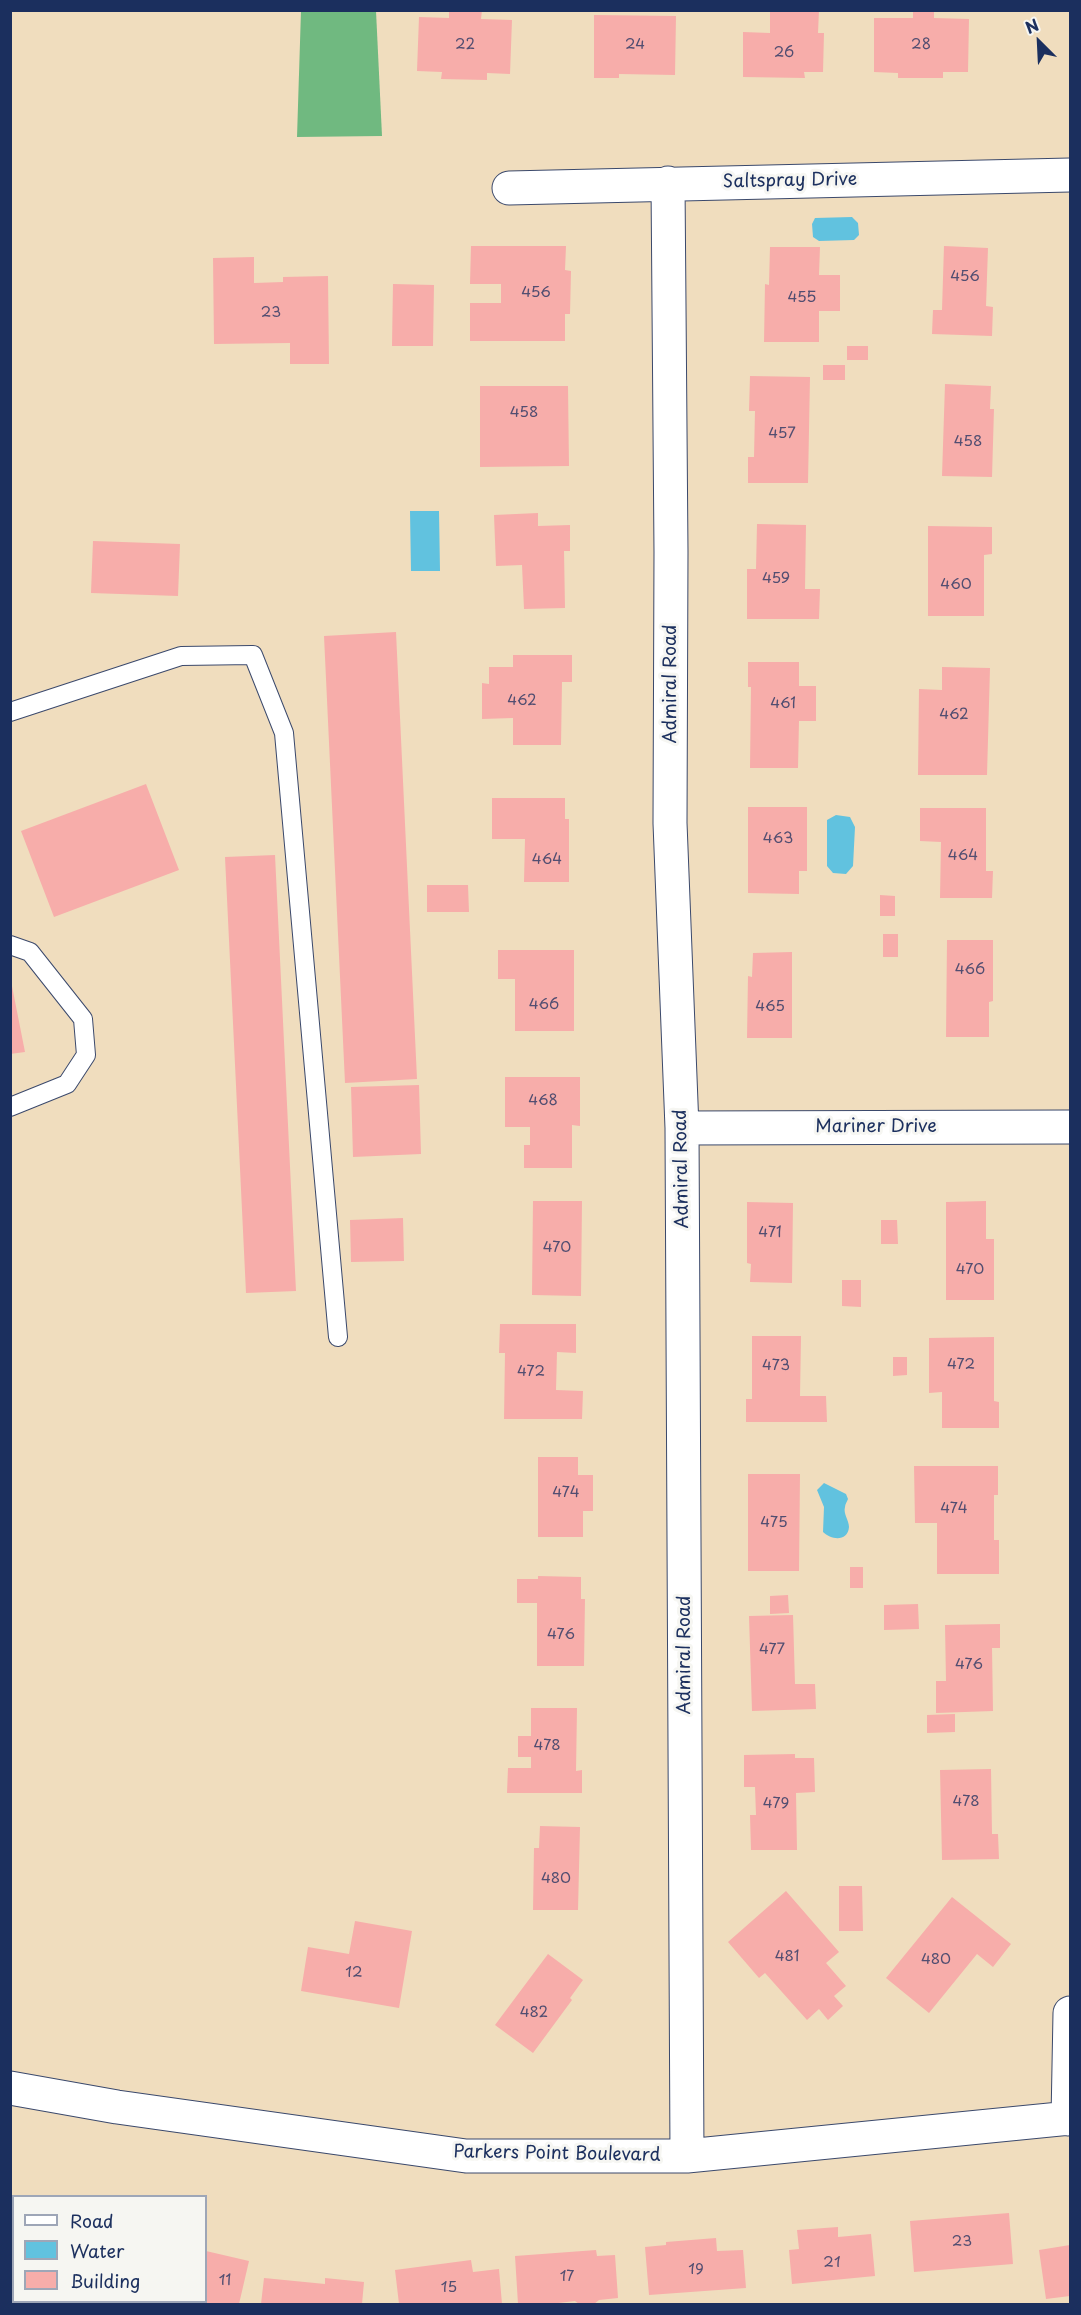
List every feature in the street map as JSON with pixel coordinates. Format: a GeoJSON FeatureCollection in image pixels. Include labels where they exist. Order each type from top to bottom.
{"type":"FeatureCollection","features":[{"type":"Feature","properties":{"kind":"street","name":"Saltspray Drive"},"geometry":{"type":"LineString","coordinates":[[509,188],[1071,175]]}},
{"type":"Feature","properties":{"kind":"street","name":"Admiral Road"},"geometry":{"type":"LineString","coordinates":[[668,183],[671,552],[670,823],[682,1128],[687,2156]]}},
{"type":"Feature","properties":{"kind":"street","name":"Mariner Drive"},"geometry":{"type":"LineString","coordinates":[[682,1128],[1071,1127]]}},
{"type":"Feature","properties":{"kind":"street"},"geometry":{"type":"LineString","coordinates":[[1069,2119],[1071,2013]]}},
{"type":"Feature","properties":{"kind":"street","name":"Parkers Point Boulevard"},"geometry":{"type":"LineString","coordinates":[[10,2088],[117,2107],[466,2156],[687,2156],[1069,2119]]}},
{"type":"Feature","properties":{"kind":"lane"},"geometry":{"type":"LineString","coordinates":[[10,712],[181,656],[253,655],[284,733],[338,1337]]}},
{"type":"Feature","properties":{"kind":"lane"},"geometry":{"type":"LineString","coordinates":[[10,945],[30,952],[83,1019],[86,1055],[67,1084],[10,1107]]}},
{"type":"Feature","properties":{"kind":"green space"},"geometry":{"type":"Polygon","coordinates":[[[301,11],[376,11],[382,136],[297,137],[301,11]]]}},
{"type":"Feature","properties":{"kind":"water"},"geometry":{"type":"Polygon","coordinates":[[[852,217],[858,223],[859,235],[854,240],[819,241],[813,237],[812,224],[815,218],[852,217]]]}},
{"type":"Feature","properties":{"kind":"water"},"geometry":{"type":"Polygon","coordinates":[[[410,511],[439,511],[440,571],[411,571],[410,511]]]}},
{"type":"Feature","properties":{"kind":"water"},"geometry":{"type":"Polygon","coordinates":[[[836,815],[850,817],[855,827],[853,866],[846,874],[833,873],[827,866],[827,820],[836,815]]]}},
{"type":"Feature","properties":{"kind":"water"},"geometry":{"type":"Polygon","coordinates":[[[824,1483],[846,1494],[848,1499],[845,1505],[845,1515],[849,1527],[848,1532],[839,1538],[823,1532],[824,1507],[817,1490],[824,1483]]]}},
{"type":"Feature","properties":{"kind":"building"},"geometry":{"type":"Polygon","coordinates":[[[449,10],[482,10],[481,19],[512,20],[510,74],[487,73],[487,80],[441,79],[442,72],[417,71],[419,17],[449,18],[449,10]]]}},
{"type":"Feature","properties":{"kind":"building"},"geometry":{"type":"Polygon","coordinates":[[[770,10],[819,10],[818,33],[824,33],[823,72],[804,72],[805,78],[743,77],[743,32],[770,33],[770,10]]]}},
{"type":"Feature","properties":{"kind":"building"},"geometry":{"type":"Polygon","coordinates":[[[913,10],[934,10],[934,18],[969,19],[968,72],[943,72],[943,78],[898,78],[898,73],[874,72],[874,18],[913,18],[913,10]]]}},
{"type":"Feature","properties":{"kind":"building"},"geometry":{"type":"Polygon","coordinates":[[[594,15],[676,16],[675,75],[619,74],[619,78],[594,78],[594,15]]]}},
{"type":"Feature","properties":{"kind":"building"},"geometry":{"type":"Polygon","coordinates":[[[471,246],[566,246],[565,270],[571,271],[570,314],[565,314],[565,341],[470,341],[470,303],[501,303],[501,284],[470,284],[471,246]]]}},
{"type":"Feature","properties":{"kind":"building"},"geometry":{"type":"Polygon","coordinates":[[[944,246],[988,248],[986,306],[993,307],[992,336],[932,334],[933,310],[942,310],[944,246]]]}},
{"type":"Feature","properties":{"kind":"building"},"geometry":{"type":"Polygon","coordinates":[[[770,247],[820,247],[819,275],[840,275],[840,311],[819,311],[819,342],[764,342],[765,284],[769,285],[770,247]]]}},
{"type":"Feature","properties":{"kind":"building"},"geometry":{"type":"Polygon","coordinates":[[[254,257],[254,283],[283,282],[283,277],[328,276],[329,364],[290,364],[290,343],[214,344],[213,258],[254,257]]]}},
{"type":"Feature","properties":{"kind":"building"},"geometry":{"type":"Polygon","coordinates":[[[393,284],[434,285],[433,346],[392,346],[393,284]]]}},
{"type":"Feature","properties":{"kind":"building"},"geometry":{"type":"Polygon","coordinates":[[[847,346],[868,346],[868,360],[847,360],[847,346]]]}},
{"type":"Feature","properties":{"kind":"building"},"geometry":{"type":"Polygon","coordinates":[[[823,365],[845,365],[845,380],[823,380],[823,365]]]}},
{"type":"Feature","properties":{"kind":"building"},"geometry":{"type":"Polygon","coordinates":[[[750,376],[810,377],[808,483],[748,483],[748,457],[754,457],[755,411],[749,411],[750,376]]]}},
{"type":"Feature","properties":{"kind":"building"},"geometry":{"type":"Polygon","coordinates":[[[945,384],[991,386],[990,409],[994,409],[992,477],[942,476],[945,384]]]}},
{"type":"Feature","properties":{"kind":"building"},"geometry":{"type":"Polygon","coordinates":[[[480,386],[568,386],[569,466],[480,467],[480,386]]]}},
{"type":"Feature","properties":{"kind":"building"},"geometry":{"type":"Polygon","coordinates":[[[538,513],[538,526],[570,525],[570,551],[564,551],[565,608],[524,609],[522,565],[496,566],[494,515],[538,513]]]}},
{"type":"Feature","properties":{"kind":"building"},"geometry":{"type":"Polygon","coordinates":[[[757,524],[806,525],[805,589],[820,589],[819,619],[747,619],[747,569],[756,569],[757,524]]]}},
{"type":"Feature","properties":{"kind":"building"},"geometry":{"type":"Polygon","coordinates":[[[928,526],[992,527],[992,554],[984,555],[984,616],[928,616],[928,526]]]}},
{"type":"Feature","properties":{"kind":"building"},"geometry":{"type":"Polygon","coordinates":[[[93,541],[180,544],[178,596],[91,593],[93,541]]]}},
{"type":"Feature","properties":{"kind":"building"},"geometry":{"type":"Polygon","coordinates":[[[396,632],[417,1079],[345,1083],[324,636],[396,632]]]}},
{"type":"Feature","properties":{"kind":"building"},"geometry":{"type":"Polygon","coordinates":[[[513,655],[572,655],[572,682],[562,682],[561,745],[513,745],[513,718],[482,719],[482,683],[489,684],[489,667],[513,667],[513,655]]]}},
{"type":"Feature","properties":{"kind":"building"},"geometry":{"type":"Polygon","coordinates":[[[748,662],[799,662],[799,686],[816,686],[816,721],[799,721],[798,768],[750,768],[751,687],[748,687],[748,662]]]}},
{"type":"Feature","properties":{"kind":"building"},"geometry":{"type":"Polygon","coordinates":[[[942,667],[990,668],[987,775],[918,775],[919,689],[942,690],[942,667]]]}},
{"type":"Feature","properties":{"kind":"building"},"geometry":{"type":"Polygon","coordinates":[[[146,784],[179,870],[54,917],[21,831],[146,784]]]}},
{"type":"Feature","properties":{"kind":"building"},"geometry":{"type":"Polygon","coordinates":[[[492,798],[565,798],[565,819],[569,819],[569,882],[524,882],[525,839],[492,839],[492,798]]]}},
{"type":"Feature","properties":{"kind":"building"},"geometry":{"type":"Polygon","coordinates":[[[748,807],[807,807],[807,871],[799,871],[799,894],[748,893],[748,807]]]}},
{"type":"Feature","properties":{"kind":"building"},"geometry":{"type":"Polygon","coordinates":[[[920,808],[986,808],[986,871],[993,871],[992,898],[940,898],[941,842],[920,841],[920,808]]]}},
{"type":"Feature","properties":{"kind":"building"},"geometry":{"type":"Polygon","coordinates":[[[275,855],[296,1291],[246,1293],[225,857],[275,855]]]}},
{"type":"Feature","properties":{"kind":"building"},"geometry":{"type":"Polygon","coordinates":[[[427,885],[468,885],[469,912],[427,912],[427,885]]]}},
{"type":"Feature","properties":{"kind":"building"},"geometry":{"type":"Polygon","coordinates":[[[880,895],[895,896],[895,916],[880,916],[880,895]]]}},
{"type":"Feature","properties":{"kind":"building"},"geometry":{"type":"Polygon","coordinates":[[[883,934],[898,934],[898,957],[883,957],[883,934]]]}},
{"type":"Feature","properties":{"kind":"building"},"geometry":{"type":"Polygon","coordinates":[[[947,940],[993,940],[993,1001],[989,1002],[989,1037],[946,1037],[947,940]]]}},
{"type":"Feature","properties":{"kind":"building"},"geometry":{"type":"Polygon","coordinates":[[[498,950],[574,950],[574,1031],[515,1031],[515,979],[498,979],[498,950]]]}},
{"type":"Feature","properties":{"kind":"building"},"geometry":{"type":"Polygon","coordinates":[[[792,952],[792,1038],[747,1038],[748,976],[752,977],[753,953],[792,952]]]}},
{"type":"Feature","properties":{"kind":"building"},"geometry":{"type":"Polygon","coordinates":[[[10,976],[25,1052],[10,1054],[10,976]]]}},
{"type":"Feature","properties":{"kind":"building"},"geometry":{"type":"Polygon","coordinates":[[[505,1077],[580,1077],[580,1126],[572,1125],[572,1168],[524,1168],[524,1145],[530,1145],[530,1127],[505,1127],[505,1077]]]}},
{"type":"Feature","properties":{"kind":"building"},"geometry":{"type":"Polygon","coordinates":[[[419,1085],[421,1154],[353,1157],[351,1087],[419,1085]]]}},
{"type":"Feature","properties":{"kind":"building"},"geometry":{"type":"Polygon","coordinates":[[[533,1201],[582,1201],[581,1296],[532,1295],[533,1201]]]}},
{"type":"Feature","properties":{"kind":"building"},"geometry":{"type":"Polygon","coordinates":[[[986,1201],[986,1239],[994,1239],[994,1300],[946,1300],[946,1202],[986,1201]]]}},
{"type":"Feature","properties":{"kind":"building"},"geometry":{"type":"Polygon","coordinates":[[[747,1202],[793,1203],[792,1283],[750,1282],[751,1264],[747,1263],[747,1202]]]}},
{"type":"Feature","properties":{"kind":"building"},"geometry":{"type":"Polygon","coordinates":[[[403,1218],[404,1261],[351,1262],[350,1220],[403,1218]]]}},
{"type":"Feature","properties":{"kind":"building"},"geometry":{"type":"Polygon","coordinates":[[[881,1220],[897,1220],[898,1244],[881,1244],[881,1220]]]}},
{"type":"Feature","properties":{"kind":"building"},"geometry":{"type":"Polygon","coordinates":[[[842,1280],[861,1280],[861,1307],[842,1306],[842,1280]]]}},
{"type":"Feature","properties":{"kind":"building"},"geometry":{"type":"Polygon","coordinates":[[[500,1324],[576,1324],[576,1353],[557,1352],[556,1390],[583,1391],[582,1419],[504,1419],[505,1353],[499,1353],[500,1324]]]}},
{"type":"Feature","properties":{"kind":"building"},"geometry":{"type":"Polygon","coordinates":[[[752,1336],[801,1336],[800,1396],[826,1396],[827,1422],[746,1422],[746,1399],[752,1399],[752,1336]]]}},
{"type":"Feature","properties":{"kind":"building"},"geometry":{"type":"Polygon","coordinates":[[[994,1337],[994,1401],[999,1402],[999,1428],[942,1428],[942,1392],[929,1393],[929,1338],[994,1337]]]}},
{"type":"Feature","properties":{"kind":"building"},"geometry":{"type":"Polygon","coordinates":[[[893,1357],[907,1357],[907,1375],[893,1376],[893,1357]]]}},
{"type":"Feature","properties":{"kind":"building"},"geometry":{"type":"Polygon","coordinates":[[[538,1457],[578,1457],[578,1475],[593,1475],[593,1511],[583,1511],[583,1537],[538,1537],[538,1457]]]}},
{"type":"Feature","properties":{"kind":"building"},"geometry":{"type":"Polygon","coordinates":[[[914,1466],[998,1466],[998,1495],[994,1495],[994,1540],[999,1540],[999,1574],[937,1574],[937,1523],[915,1523],[914,1466]]]}},
{"type":"Feature","properties":{"kind":"building"},"geometry":{"type":"Polygon","coordinates":[[[748,1474],[800,1474],[799,1571],[748,1571],[748,1474]]]}},
{"type":"Feature","properties":{"kind":"building"},"geometry":{"type":"Polygon","coordinates":[[[850,1567],[863,1567],[863,1588],[850,1588],[850,1567]]]}},
{"type":"Feature","properties":{"kind":"building"},"geometry":{"type":"Polygon","coordinates":[[[538,1576],[581,1577],[581,1599],[585,1599],[584,1666],[537,1666],[537,1603],[517,1603],[517,1579],[538,1579],[538,1576]]]}},
{"type":"Feature","properties":{"kind":"building"},"geometry":{"type":"Polygon","coordinates":[[[788,1595],[789,1613],[770,1614],[770,1596],[788,1595]]]}},
{"type":"Feature","properties":{"kind":"building"},"geometry":{"type":"Polygon","coordinates":[[[918,1604],[919,1629],[884,1630],[884,1605],[918,1604]]]}},
{"type":"Feature","properties":{"kind":"building"},"geometry":{"type":"Polygon","coordinates":[[[793,1615],[795,1684],[815,1684],[816,1709],[752,1711],[749,1616],[793,1615]]]}},
{"type":"Feature","properties":{"kind":"building"},"geometry":{"type":"Polygon","coordinates":[[[1000,1624],[1000,1648],[992,1648],[993,1711],[936,1713],[936,1681],[946,1681],[945,1625],[1000,1624]]]}},
{"type":"Feature","properties":{"kind":"building"},"geometry":{"type":"Polygon","coordinates":[[[531,1708],[577,1708],[576,1771],[582,1770],[582,1793],[507,1793],[508,1768],[531,1768],[531,1757],[518,1757],[518,1736],[531,1736],[531,1708]]]}},
{"type":"Feature","properties":{"kind":"building"},"geometry":{"type":"Polygon","coordinates":[[[955,1714],[955,1732],[927,1733],[927,1715],[955,1714]]]}},
{"type":"Feature","properties":{"kind":"building"},"geometry":{"type":"Polygon","coordinates":[[[795,1754],[795,1758],[814,1758],[815,1792],[796,1793],[797,1850],[751,1850],[750,1815],[756,1815],[755,1787],[744,1787],[744,1755],[795,1754]]]}},
{"type":"Feature","properties":{"kind":"building"},"geometry":{"type":"Polygon","coordinates":[[[991,1769],[992,1834],[998,1834],[999,1859],[942,1860],[940,1770],[991,1769]]]}},
{"type":"Feature","properties":{"kind":"building"},"geometry":{"type":"Polygon","coordinates":[[[540,1826],[580,1827],[578,1910],[533,1910],[534,1848],[539,1848],[540,1826]]]}},
{"type":"Feature","properties":{"kind":"building"},"geometry":{"type":"Polygon","coordinates":[[[839,1886],[862,1886],[863,1931],[839,1931],[839,1886]]]}},
{"type":"Feature","properties":{"kind":"building"},"geometry":{"type":"Polygon","coordinates":[[[786,1891],[839,1952],[826,1963],[846,1986],[834,1996],[843,2006],[828,2020],[819,2009],[807,2020],[765,1973],[759,1978],[728,1942],[786,1891]]]}},
{"type":"Feature","properties":{"kind":"building"},"geometry":{"type":"Polygon","coordinates":[[[952,1897],[1011,1944],[993,1967],[977,1954],[929,2013],[886,1978],[952,1897]]]}},
{"type":"Feature","properties":{"kind":"building"},"geometry":{"type":"Polygon","coordinates":[[[355,1921],[412,1931],[399,2008],[301,1991],[308,1947],[349,1954],[355,1921]]]}},
{"type":"Feature","properties":{"kind":"building"},"geometry":{"type":"Polygon","coordinates":[[[548,1954],[583,1980],[570,1998],[572,2000],[533,2053],[495,2025],[548,1954]]]}},
{"type":"Feature","properties":{"kind":"building"},"geometry":{"type":"Polygon","coordinates":[[[1009,2213],[1013,2264],[914,2272],[910,2221],[1009,2213]]]}},
{"type":"Feature","properties":{"kind":"building"},"geometry":{"type":"Polygon","coordinates":[[[838,2227],[838,2237],[871,2234],[875,2276],[792,2284],[789,2250],[799,2249],[797,2230],[838,2227]]]}},
{"type":"Feature","properties":{"kind":"building"},"geometry":{"type":"Polygon","coordinates":[[[716,2238],[717,2251],[743,2250],[746,2288],[649,2295],[645,2247],[666,2245],[666,2242],[716,2238]]]}},
{"type":"Feature","properties":{"kind":"building"},"geometry":{"type":"Polygon","coordinates":[[[1070,2245],[1070,2296],[1046,2299],[1039,2250],[1070,2245]]]}},
{"type":"Feature","properties":{"kind":"building"},"geometry":{"type":"Polygon","coordinates":[[[596,2250],[597,2256],[615,2255],[618,2298],[599,2300],[594,2304],[579,2304],[575,2301],[518,2304],[515,2256],[596,2250]]]}},
{"type":"Feature","properties":{"kind":"building"},"geometry":{"type":"Polygon","coordinates":[[[207,2251],[249,2261],[239,2304],[179,2304],[207,2303],[207,2251]]]}},
{"type":"Feature","properties":{"kind":"building"},"geometry":{"type":"Polygon","coordinates":[[[471,2260],[473,2272],[499,2269],[502,2304],[399,2304],[395,2270],[471,2260]]]}},
{"type":"Feature","properties":{"kind":"building"},"geometry":{"type":"Polygon","coordinates":[[[264,2278],[325,2284],[325,2278],[364,2282],[362,2304],[261,2304],[264,2278]]]}}]}
